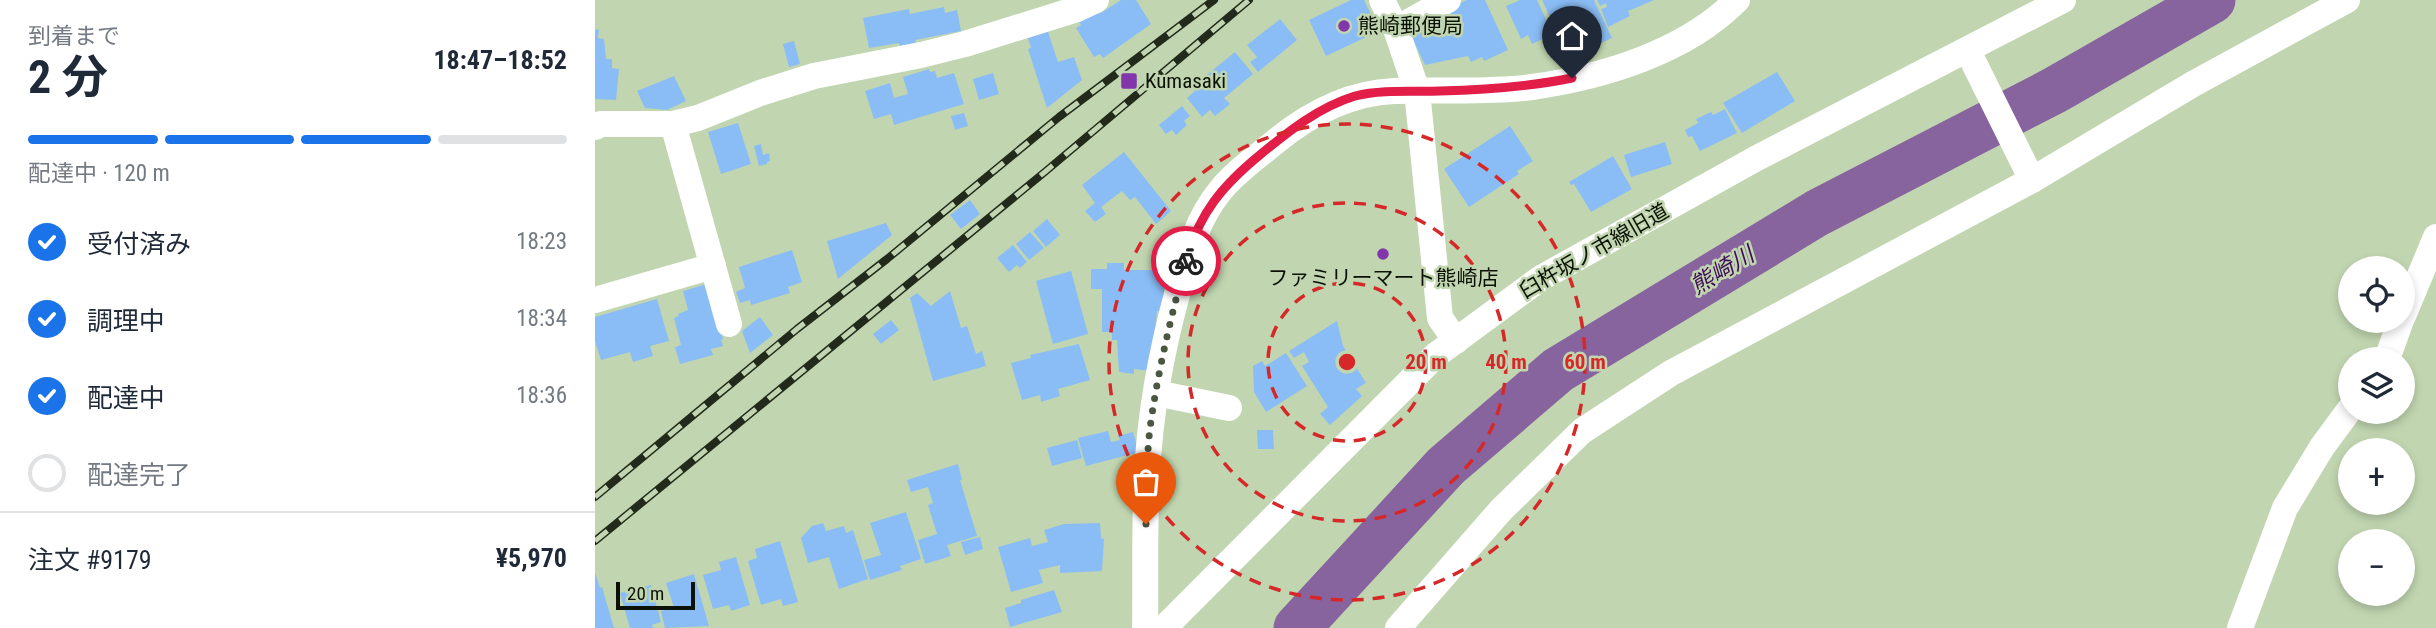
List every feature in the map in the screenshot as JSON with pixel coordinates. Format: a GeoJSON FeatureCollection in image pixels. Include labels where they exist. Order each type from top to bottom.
{"type":"FeatureCollection","features":[{"type":"Feature","properties":{"kind":"street"},"geometry":{"type":"LineString","coordinates":[[597,123],[673,124],[698,118],[760,93],[814,76],[965,44],[1077,9],[1096,0]]}},
{"type":"Feature","properties":{"kind":"street"},"geometry":{"type":"LineString","coordinates":[[1382,0],[1396,29],[1417,91],[1440,318],[1456,341]]}},
{"type":"Feature","properties":{"kind":"street"},"geometry":{"type":"LineString","coordinates":[[1396,29],[1448,0]]}},
{"type":"Feature","properties":{"kind":"street"},"geometry":{"type":"LineString","coordinates":[[1145,628],[1147,476],[1151,421],[1163,395],[1169,322],[1190,245],[1199,222],[1220,191],[1286,133],[1331,106],[1357,96],[1392,91],[1531,87],[1614,70],[1658,52],[1700,29],[1720,17],[1738,0]]}},
{"type":"Feature","properties":{"kind":"street","name":"臼杵坂ノ市線旧道"},"geometry":{"type":"LineString","coordinates":[[1164,628],[1426,365],[1541,278],[1757,158],[1971,58],[2063,0]]}},
{"type":"Feature","properties":{"kind":"street"},"geometry":{"type":"LineString","coordinates":[[1398,628],[1501,510],[1583,431],[1671,373],[2031,178],[2193,84],[2347,0]]}},
{"type":"Feature","properties":{"kind":"street"},"geometry":{"type":"LineString","coordinates":[[1971,58],[2031,178]]}},
{"type":"Feature","properties":{"kind":"street"},"geometry":{"type":"LineString","coordinates":[[673,124],[729,324]]}},
{"type":"Feature","properties":{"kind":"street"},"geometry":{"type":"LineString","coordinates":[[2415,287],[2436,237]]}},
{"type":"Feature","properties":{"kind":"street"},"geometry":{"type":"LineString","coordinates":[[595,300],[713,266]]}},
{"type":"Feature","properties":{"kind":"street"},"geometry":{"type":"LineString","coordinates":[[1163,395],[1229,408]]}},
{"type":"Feature","properties":{"kind":"street"},"geometry":{"type":"LineString","coordinates":[[2239,628],[2285,508],[2339,424]]}},
{"type":"Feature","properties":{"kind":"building"},"geometry":{"type":"Polygon","coordinates":[[[1121,0],[1136,0],[1151,24],[1103,58],[1100,54],[1094,57],[1076,28],[1081,25],[1077,19],[1101,13],[1121,0]]]}},
{"type":"Feature","properties":{"kind":"building","name":"熊崎郵便局"},"geometry":{"type":"Polygon","coordinates":[[[1351,0],[1364,0],[1379,31],[1326,56],[1309,20],[1351,0]]]}},
{"type":"Feature","properties":{"kind":"building"},"geometry":{"type":"Polygon","coordinates":[[[1467,0],[1485,0],[1508,50],[1484,61],[1482,57],[1471,62],[1468,56],[1425,65],[1407,27],[1467,0]]]}},
{"type":"Feature","properties":{"kind":"building"},"geometry":{"type":"Polygon","coordinates":[[[1520,0],[1537,0],[1553,34],[1532,44],[1528,35],[1521,39],[1506,6],[1520,0]]]}},
{"type":"Feature","properties":{"kind":"building"},"geometry":{"type":"Polygon","coordinates":[[[1542,0],[1594,0],[1612,38],[1587,49],[1579,32],[1561,41],[1542,0]]]}},
{"type":"Feature","properties":{"kind":"building"},"geometry":{"type":"Polygon","coordinates":[[[1597,0],[1654,0],[1628,11],[1630,16],[1608,27],[1601,9],[1607,7],[1606,3],[1600,6],[1597,0]]]}},
{"type":"Feature","properties":{"kind":"building"},"geometry":{"type":"Polygon","coordinates":[[[944,7],[945,13],[957,10],[961,31],[915,40],[916,43],[900,46],[899,43],[869,48],[863,18],[909,9],[910,14],[944,7]]]}},
{"type":"Feature","properties":{"kind":"building"},"geometry":{"type":"Polygon","coordinates":[[[1280,19],[1297,40],[1258,72],[1250,62],[1257,57],[1247,45],[1280,19]]]}},
{"type":"Feature","properties":{"kind":"building"},"geometry":{"type":"Polygon","coordinates":[[[595,29],[599,30],[598,38],[604,39],[606,59],[612,59],[612,68],[619,69],[616,100],[595,99],[595,29]]]}},
{"type":"Feature","properties":{"kind":"building"},"geometry":{"type":"Polygon","coordinates":[[[1047,29],[1058,62],[1074,57],[1082,80],[1047,108],[1028,49],[1031,48],[1027,35],[1047,29]]]}},
{"type":"Feature","properties":{"kind":"building"},"geometry":{"type":"Polygon","coordinates":[[[794,41],[800,64],[789,67],[783,44],[794,41]]]}},
{"type":"Feature","properties":{"kind":"building"},"geometry":{"type":"Polygon","coordinates":[[[1235,52],[1253,74],[1224,98],[1230,104],[1215,116],[1210,110],[1202,117],[1187,98],[1195,91],[1192,87],[1235,52]]]}},
{"type":"Feature","properties":{"kind":"building"},"geometry":{"type":"Polygon","coordinates":[[[929,69],[930,72],[935,71],[937,78],[954,73],[964,104],[894,125],[891,114],[874,119],[865,91],[890,83],[894,98],[908,94],[903,77],[929,69]]]}},
{"type":"Feature","properties":{"kind":"building"},"geometry":{"type":"Polygon","coordinates":[[[1777,72],[1795,101],[1742,133],[1723,103],[1777,72]]]}},
{"type":"Feature","properties":{"kind":"building"},"geometry":{"type":"Polygon","coordinates":[[[993,73],[999,94],[979,100],[973,79],[993,73]]]}},
{"type":"Feature","properties":{"kind":"building"},"geometry":{"type":"Polygon","coordinates":[[[674,76],[686,101],[667,110],[645,108],[637,91],[674,76]]]}},
{"type":"Feature","properties":{"kind":"building"},"geometry":{"type":"Polygon","coordinates":[[[1182,106],[1190,116],[1184,121],[1187,125],[1176,135],[1172,130],[1166,134],[1159,125],[1182,106]]]}},
{"type":"Feature","properties":{"kind":"building"},"geometry":{"type":"Polygon","coordinates":[[[1725,109],[1737,133],[1700,151],[1692,136],[1688,137],[1685,130],[1698,123],[1696,119],[1725,109]]]}},
{"type":"Feature","properties":{"kind":"building"},"geometry":{"type":"Polygon","coordinates":[[[964,113],[968,126],[955,130],[951,116],[964,113]]]}},
{"type":"Feature","properties":{"kind":"building"},"geometry":{"type":"Polygon","coordinates":[[[738,123],[751,164],[721,174],[708,132],[738,123]]]}},
{"type":"Feature","properties":{"kind":"building"},"geometry":{"type":"Polygon","coordinates":[[[1510,126],[1533,161],[1517,171],[1519,174],[1469,207],[1444,169],[1510,126]]]}},
{"type":"Feature","properties":{"kind":"building"},"geometry":{"type":"Polygon","coordinates":[[[1665,142],[1672,164],[1631,177],[1624,155],[1665,142]]]}},
{"type":"Feature","properties":{"kind":"building"},"geometry":{"type":"Polygon","coordinates":[[[761,144],[763,155],[769,153],[770,161],[759,166],[754,146],[761,144]]]}},
{"type":"Feature","properties":{"kind":"building"},"geometry":{"type":"Polygon","coordinates":[[[1124,152],[1171,211],[1156,224],[1135,197],[1130,200],[1122,191],[1101,207],[1106,214],[1095,222],[1085,211],[1095,203],[1082,185],[1124,152]]]}},
{"type":"Feature","properties":{"kind":"building"},"geometry":{"type":"Polygon","coordinates":[[[1613,156],[1632,189],[1591,212],[1574,184],[1569,182],[1613,156]]]}},
{"type":"Feature","properties":{"kind":"building"},"geometry":{"type":"Polygon","coordinates":[[[970,200],[980,214],[961,229],[950,215],[970,200]]]}},
{"type":"Feature","properties":{"kind":"building"},"geometry":{"type":"Polygon","coordinates":[[[1047,219],[1060,235],[1046,247],[1033,231],[1047,219]]]}},
{"type":"Feature","properties":{"kind":"building"},"geometry":{"type":"Polygon","coordinates":[[[886,223],[892,235],[838,279],[827,241],[886,223]]]}},
{"type":"Feature","properties":{"kind":"building"},"geometry":{"type":"Polygon","coordinates":[[[1030,232],[1044,248],[1029,260],[1016,244],[1030,232]]]}},
{"type":"Feature","properties":{"kind":"building"},"geometry":{"type":"Polygon","coordinates":[[[1013,245],[1027,262],[1020,268],[1017,265],[1009,272],[997,258],[1013,245]]]}},
{"type":"Feature","properties":{"kind":"building"},"geometry":{"type":"Polygon","coordinates":[[[792,250],[802,282],[788,287],[790,293],[751,305],[750,300],[740,303],[736,292],[745,288],[739,267],[792,250]]]}},
{"type":"Feature","properties":{"kind":"building"},"geometry":{"type":"Polygon","coordinates":[[[1107,263],[1124,263],[1124,270],[1165,270],[1163,311],[1157,311],[1151,371],[1134,369],[1134,374],[1119,372],[1117,340],[1112,340],[1112,332],[1102,332],[1102,289],[1091,289],[1091,269],[1107,269],[1107,263]]]}},
{"type":"Feature","properties":{"kind":"building"},"geometry":{"type":"Polygon","coordinates":[[[1071,271],[1088,334],[1053,344],[1036,281],[1071,271]]]}},
{"type":"Feature","properties":{"kind":"building"},"geometry":{"type":"Polygon","coordinates":[[[707,284],[723,346],[711,349],[713,355],[680,364],[675,347],[681,345],[674,318],[688,310],[683,291],[707,284]]]}},
{"type":"Feature","properties":{"kind":"building"},"geometry":{"type":"Polygon","coordinates":[[[950,291],[961,328],[967,326],[976,354],[982,351],[986,366],[933,381],[910,298],[917,293],[931,306],[950,291]]]}},
{"type":"Feature","properties":{"kind":"building"},"geometry":{"type":"Polygon","coordinates":[[[657,299],[669,341],[650,346],[653,356],[633,362],[630,352],[601,360],[595,341],[595,317],[657,299]]]}},
{"type":"Feature","properties":{"kind":"building"},"geometry":{"type":"Polygon","coordinates":[[[760,317],[773,335],[750,353],[742,331],[760,317]]]}},
{"type":"Feature","properties":{"kind":"building"},"geometry":{"type":"Polygon","coordinates":[[[891,320],[899,330],[881,344],[873,334],[891,320]]]}},
{"type":"Feature","properties":{"kind":"building"},"geometry":{"type":"Polygon","coordinates":[[[1337,321],[1343,346],[1366,383],[1356,389],[1362,396],[1330,425],[1320,414],[1328,407],[1302,366],[1309,362],[1304,352],[1294,358],[1289,351],[1337,321]]]}},
{"type":"Feature","properties":{"kind":"building"},"geometry":{"type":"Polygon","coordinates":[[[1079,344],[1090,380],[1058,389],[1060,396],[1041,402],[1040,395],[1022,400],[1011,363],[1031,358],[1030,355],[1079,344]]]}},
{"type":"Feature","properties":{"kind":"building"},"geometry":{"type":"Polygon","coordinates":[[[1286,353],[1307,386],[1266,412],[1254,392],[1253,366],[1262,361],[1265,366],[1286,353]]]}},
{"type":"Feature","properties":{"kind":"building"},"geometry":{"type":"Polygon","coordinates":[[[1257,430],[1273,430],[1274,449],[1258,449],[1257,430]]]}},
{"type":"Feature","properties":{"kind":"building"},"geometry":{"type":"Polygon","coordinates":[[[1108,431],[1111,442],[1120,440],[1118,436],[1133,432],[1139,452],[1086,466],[1078,438],[1108,431]]]}},
{"type":"Feature","properties":{"kind":"building"},"geometry":{"type":"Polygon","coordinates":[[[1077,440],[1082,458],[1052,466],[1047,448],[1077,440]]]}},
{"type":"Feature","properties":{"kind":"building"},"geometry":{"type":"Polygon","coordinates":[[[958,464],[960,480],[977,536],[947,545],[951,556],[925,564],[918,540],[937,534],[928,505],[933,503],[928,487],[911,492],[907,480],[958,464]]]}},
{"type":"Feature","properties":{"kind":"building"},"geometry":{"type":"Polygon","coordinates":[[[906,512],[921,559],[900,566],[902,570],[870,580],[864,560],[881,555],[870,523],[906,512]]]}},
{"type":"Feature","properties":{"kind":"building"},"geometry":{"type":"Polygon","coordinates":[[[823,523],[826,531],[844,526],[846,533],[853,530],[868,579],[839,589],[829,557],[808,563],[801,538],[812,526],[823,523]]]}},
{"type":"Feature","properties":{"kind":"building"},"geometry":{"type":"Polygon","coordinates":[[[1100,523],[1101,538],[1104,539],[1102,571],[1060,573],[1060,565],[1039,570],[1043,583],[1011,592],[998,547],[1030,538],[1032,546],[1048,542],[1044,530],[1064,524],[1100,523]]]}},
{"type":"Feature","properties":{"kind":"building"},"geometry":{"type":"Polygon","coordinates":[[[980,537],[983,549],[965,555],[961,542],[980,537]]]}},
{"type":"Feature","properties":{"kind":"building"},"geometry":{"type":"Polygon","coordinates":[[[780,541],[798,602],[783,606],[781,599],[761,605],[748,561],[757,558],[755,549],[780,541]]]}},
{"type":"Feature","properties":{"kind":"building"},"geometry":{"type":"Polygon","coordinates":[[[736,557],[750,605],[731,611],[729,605],[713,609],[703,575],[721,570],[719,562],[736,557]]]}},
{"type":"Feature","properties":{"kind":"building"},"geometry":{"type":"Polygon","coordinates":[[[595,572],[600,588],[602,587],[614,628],[595,628],[595,572]]]}},
{"type":"Feature","properties":{"kind":"building"},"geometry":{"type":"Polygon","coordinates":[[[694,574],[709,626],[665,628],[661,611],[674,608],[666,583],[694,574]]]}},
{"type":"Feature","properties":{"kind":"building"},"geometry":{"type":"Polygon","coordinates":[[[651,585],[661,622],[652,625],[653,628],[630,628],[620,593],[651,585]]]}},
{"type":"Feature","properties":{"kind":"building"},"geometry":{"type":"Polygon","coordinates":[[[1054,590],[1062,612],[1010,627],[1005,608],[1054,590]]]}},
{"type":"Feature","properties":{"kind":"waterway","name":"熊崎川"},"geometry":{"type":"LineString","coordinates":[[1297,628],[1446,466],[1558,370],[1817,213],[2055,90],[2212,0]]}},
{"type":"Feature","properties":{"kind":"railway"},"geometry":{"type":"LineString","coordinates":[[595,497],[1059,117],[1214,0]]}},
{"type":"Feature","properties":{"kind":"railway"},"geometry":{"type":"LineString","coordinates":[[595,541],[1046,171],[1249,0]]}},
{"type":"Feature","properties":{"kind":"way so far"},"geometry":{"type":"LineString","coordinates":[[1146,524],[1151,421],[1169,322],[1186,261]]}},
{"type":"Feature","properties":{"kind":"place","name":"熊崎郵便局"},"geometry":{"type":"Point","coordinates":[1344,26]}},
{"type":"Feature","properties":{"kind":"place","name":"Kumasaki"},"geometry":{"type":"Point","coordinates":[1129,81]}},
{"type":"Feature","properties":{"kind":"place","name":"ファミリーマート熊崎店"},"geometry":{"type":"Point","coordinates":[1383,254]}},
{"type":"Feature","properties":{"kind":"route"},"geometry":{"type":"LineString","coordinates":[[1186,261],[1199,222],[1220,191],[1286,133],[1331,106],[1357,96],[1392,91],[1531,87],[1572,78]]}}]}
